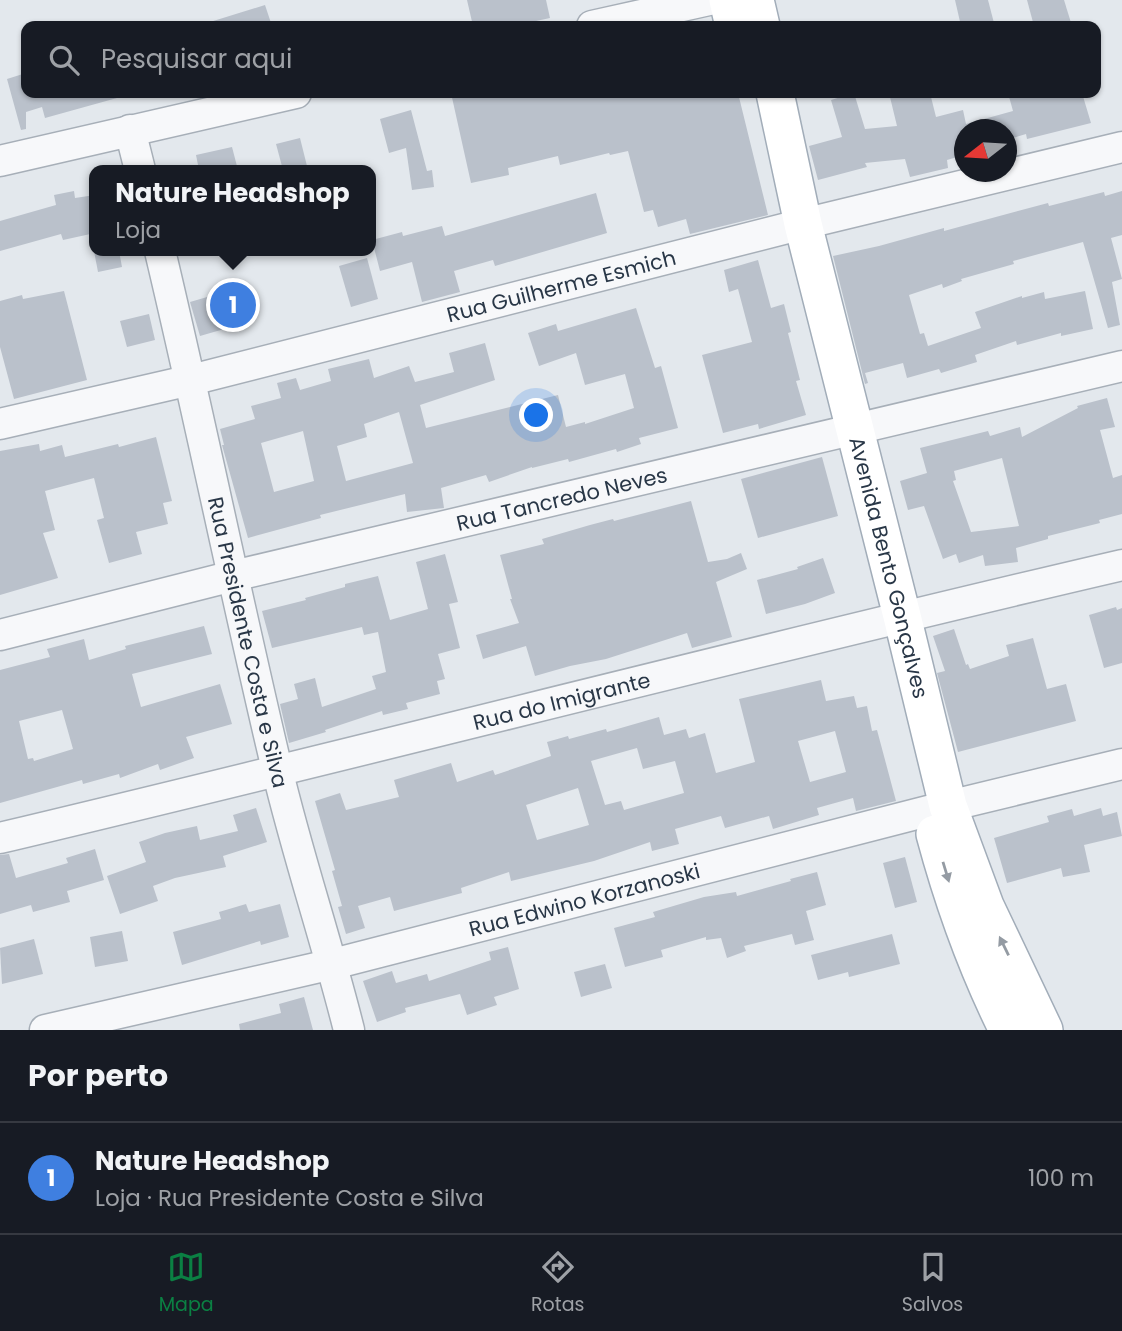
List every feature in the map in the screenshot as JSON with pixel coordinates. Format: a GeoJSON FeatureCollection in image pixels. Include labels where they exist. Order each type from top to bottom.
{"type":"FeatureCollection","features":[{"type":"Feature","properties":{"kind":"main road"},"geometry":{"type":"LineString","coordinates":[[728,0],[733,21]]}},
{"type":"Feature","properties":{"kind":"main road"},"geometry":{"type":"LineString","coordinates":[[755,0],[760,21]]}},
{"type":"Feature","properties":{"kind":"main road","name":"Avenida Bento Gonçalves"},"geometry":{"type":"LineString","coordinates":[[753,98],[794,227],[846,432],[938,808],[956,904],[1008,1004],[1044,1030]]}},
{"type":"Feature","properties":{"kind":"main road","name":"Avenida Bento Gonçalves"},"geometry":{"type":"LineString","coordinates":[[776,98],[794,227]]}},
{"type":"Feature","properties":{"kind":"street"},"geometry":{"type":"LineString","coordinates":[[614,21],[709,0]]}},
{"type":"Feature","properties":{"kind":"street"},"geometry":{"type":"LineString","coordinates":[[0,161],[274,98]]}},
{"type":"Feature","properties":{"kind":"street"},"geometry":{"type":"LineString","coordinates":[[130,130],[139,165]]}},
{"type":"Feature","properties":{"kind":"street","name":"Rua Guilherme Esmich"},"geometry":{"type":"LineString","coordinates":[[0,424],[191,380],[1122,147]]}},
{"type":"Feature","properties":{"kind":"street","name":"Rua Presidente Costa e Silva"},"geometry":{"type":"LineString","coordinates":[[161,256],[278,772],[349,1030]]}},
{"type":"Feature","properties":{"kind":"street","name":"Rua Tancredo Neves"},"geometry":{"type":"LineString","coordinates":[[0,635],[233,576],[1122,366]]}},
{"type":"Feature","properties":{"kind":"street","name":"Rua do Imigrante"},"geometry":{"type":"LineString","coordinates":[[0,838],[1122,565]]}},
{"type":"Feature","properties":{"kind":"street","name":"Rua Edwino Korzanoski"},"geometry":{"type":"LineString","coordinates":[[45,1030],[333,964],[938,808],[1122,764]]}},
{"type":"Feature","properties":{"kind":"building"},"geometry":{"type":"Polygon","coordinates":[[[467,0],[546,0],[550,18],[536,21],[472,21],[467,0]]]}},
{"type":"Feature","properties":{"kind":"building"},"geometry":{"type":"Polygon","coordinates":[[[955,0],[988,0],[993,21],[960,21],[955,0]]]}},
{"type":"Feature","properties":{"kind":"building"},"geometry":{"type":"Polygon","coordinates":[[[1027,0],[1064,0],[1070,21],[1033,21],[1027,0]]]}},
{"type":"Feature","properties":{"kind":"building"},"geometry":{"type":"Polygon","coordinates":[[[265,5],[270,21],[213,21],[265,5]]]}},
{"type":"Feature","properties":{"kind":"building"},"geometry":{"type":"Polygon","coordinates":[[[21,75],[21,98],[117,98],[45,118],[42,107],[26,112],[26,129],[21,130],[7,79],[21,75]]]}},
{"type":"Feature","properties":{"kind":"building"},"geometry":{"type":"Polygon","coordinates":[[[452,98],[739,98],[768,215],[690,234],[686,219],[658,227],[653,210],[644,212],[628,151],[560,165],[558,156],[508,168],[509,175],[471,183],[452,98]]]}},
{"type":"Feature","properties":{"kind":"building"},"geometry":{"type":"Polygon","coordinates":[[[838,98],[856,98],[865,129],[897,126],[890,98],[931,98],[936,117],[963,110],[965,119],[954,119],[954,158],[947,160],[948,168],[910,177],[905,159],[865,163],[867,167],[818,180],[809,146],[842,137],[831,100],[838,98]]]}},
{"type":"Feature","properties":{"kind":"building"},"geometry":{"type":"Polygon","coordinates":[[[1009,98],[1084,98],[1091,123],[1027,139],[1026,134],[1017,137],[1017,119],[984,119],[1013,111],[1009,98]]]}},
{"type":"Feature","properties":{"kind":"building"},"geometry":{"type":"Polygon","coordinates":[[[411,110],[427,171],[432,170],[434,187],[412,190],[406,148],[389,153],[380,119],[411,110]]]}},
{"type":"Feature","properties":{"kind":"building"},"geometry":{"type":"Polygon","coordinates":[[[300,138],[307,165],[282,165],[276,144],[300,138]]]}},
{"type":"Feature","properties":{"kind":"building"},"geometry":{"type":"Polygon","coordinates":[[[232,147],[237,165],[198,165],[196,155],[232,147]]]}},
{"type":"Feature","properties":{"kind":"building"},"geometry":{"type":"Polygon","coordinates":[[[74,191],[75,198],[89,196],[89,234],[63,240],[61,234],[0,251],[0,221],[56,205],[54,195],[74,191]]]}},
{"type":"Feature","properties":{"kind":"building"},"geometry":{"type":"Polygon","coordinates":[[[1122,191],[1122,235],[1111,238],[1122,279],[1112,282],[1120,325],[1108,328],[1083,242],[1013,261],[1014,264],[961,279],[962,281],[943,288],[942,284],[909,295],[920,334],[924,333],[928,346],[981,328],[975,312],[1022,296],[1044,292],[1045,299],[1085,291],[1093,329],[1061,336],[1061,333],[1017,345],[1016,341],[975,355],[977,362],[941,373],[939,369],[907,378],[903,363],[865,373],[868,383],[865,384],[833,256],[944,228],[944,231],[1048,203],[1049,206],[1104,192],[1105,196],[1122,191]]]}},
{"type":"Feature","properties":{"kind":"building"},"geometry":{"type":"Polygon","coordinates":[[[596,193],[607,233],[495,266],[493,260],[454,271],[460,292],[422,302],[412,262],[380,271],[376,239],[402,232],[403,236],[442,226],[445,236],[596,193]]]}},
{"type":"Feature","properties":{"kind":"building"},"geometry":{"type":"Polygon","coordinates":[[[95,256],[120,256],[122,267],[98,272],[95,256]]]}},
{"type":"Feature","properties":{"kind":"building"},"geometry":{"type":"Polygon","coordinates":[[[367,258],[378,299],[351,307],[339,266],[367,258]]]}},
{"type":"Feature","properties":{"kind":"building"},"geometry":{"type":"Polygon","coordinates":[[[758,260],[771,308],[784,304],[800,380],[796,381],[806,415],[759,429],[758,424],[723,433],[702,355],[752,342],[738,289],[729,292],[724,270],[758,260]]]}},
{"type":"Feature","properties":{"kind":"building"},"geometry":{"type":"Polygon","coordinates":[[[64,291],[87,380],[14,399],[0,347],[0,301],[22,295],[23,299],[64,291]]]}},
{"type":"Feature","properties":{"kind":"building"},"geometry":{"type":"Polygon","coordinates":[[[221,293],[231,327],[200,336],[190,302],[221,293]]]}},
{"type":"Feature","properties":{"kind":"building"},"geometry":{"type":"Polygon","coordinates":[[[636,308],[655,368],[661,366],[678,428],[639,438],[641,444],[617,452],[616,449],[569,462],[568,459],[532,467],[489,482],[486,475],[441,488],[444,508],[407,512],[405,494],[320,515],[321,518],[248,538],[220,429],[255,419],[251,406],[281,398],[277,383],[296,378],[300,390],[331,381],[328,369],[369,359],[374,378],[409,366],[415,382],[454,372],[449,353],[485,343],[495,380],[420,405],[426,428],[558,395],[566,427],[585,424],[634,408],[625,374],[585,385],[576,353],[539,366],[528,333],[556,324],[558,331],[636,308]],[[399,412],[364,424],[367,437],[337,446],[346,481],[413,463],[399,412]],[[303,431],[261,443],[274,492],[314,481],[303,431]]]}},
{"type":"Feature","properties":{"kind":"building"},"geometry":{"type":"Polygon","coordinates":[[[149,314],[155,340],[127,347],[120,321],[149,314]]]}},
{"type":"Feature","properties":{"kind":"building"},"geometry":{"type":"Polygon","coordinates":[[[1107,398],[1115,427],[1100,430],[1113,478],[1122,475],[1122,514],[1016,548],[1018,562],[985,566],[983,555],[959,563],[956,554],[943,559],[924,506],[908,510],[900,481],[927,473],[920,448],[988,431],[990,436],[1020,427],[1022,437],[1078,408],[1077,406],[1107,398]],[[1002,458],[954,471],[956,480],[953,481],[971,532],[1019,526],[1002,458]]]}},
{"type":"Feature","properties":{"kind":"building"},"geometry":{"type":"Polygon","coordinates":[[[156,437],[172,501],[163,503],[168,524],[136,532],[142,554],[109,563],[97,520],[104,518],[94,478],[45,491],[55,530],[43,533],[58,578],[0,595],[0,451],[39,444],[40,451],[62,445],[65,457],[156,437]]]}},
{"type":"Feature","properties":{"kind":"building"},"geometry":{"type":"Polygon","coordinates":[[[822,457],[838,516],[758,538],[741,479],[822,457]]]}},
{"type":"Feature","properties":{"kind":"building"},"geometry":{"type":"Polygon","coordinates":[[[691,501],[708,562],[727,559],[741,553],[747,569],[716,582],[732,637],[692,648],[687,633],[606,659],[535,676],[526,646],[483,659],[476,635],[519,623],[510,599],[500,555],[544,544],[542,539],[590,525],[691,501]]]}},
{"type":"Feature","properties":{"kind":"building"},"geometry":{"type":"Polygon","coordinates":[[[445,554],[458,602],[449,604],[460,648],[438,654],[445,679],[437,681],[440,694],[406,703],[408,709],[383,715],[382,711],[289,743],[280,704],[298,699],[294,684],[315,678],[322,707],[376,689],[372,676],[386,672],[378,632],[364,635],[362,627],[272,648],[262,611],[306,600],[305,598],[345,587],[345,584],[378,576],[390,620],[428,609],[416,562],[445,554]]]}},
{"type":"Feature","properties":{"kind":"building"},"geometry":{"type":"Polygon","coordinates":[[[823,558],[835,593],[766,614],[757,580],[798,569],[797,567],[823,558]]]}},
{"type":"Feature","properties":{"kind":"building"},"geometry":{"type":"Polygon","coordinates":[[[1116,607],[1117,610],[1122,608],[1122,663],[1104,668],[1089,615],[1116,607]]]}},
{"type":"Feature","properties":{"kind":"building"},"geometry":{"type":"Polygon","coordinates":[[[204,626],[212,654],[132,674],[141,707],[220,684],[232,724],[186,737],[194,758],[160,770],[158,764],[120,778],[119,774],[83,784],[82,780],[0,803],[0,670],[50,657],[47,649],[84,639],[89,660],[126,649],[125,646],[204,626]],[[62,710],[19,721],[28,759],[33,758],[34,761],[73,749],[62,710]]]}},
{"type":"Feature","properties":{"kind":"building"},"geometry":{"type":"Polygon","coordinates":[[[954,629],[966,665],[968,664],[970,669],[1009,656],[1006,645],[1033,638],[1047,689],[1066,684],[1076,721],[958,752],[937,673],[945,671],[933,636],[954,629]]]}},
{"type":"Feature","properties":{"kind":"building"},"geometry":{"type":"Polygon","coordinates":[[[821,680],[826,701],[854,696],[857,708],[867,706],[872,731],[877,730],[896,801],[856,811],[853,798],[817,808],[819,815],[773,829],[769,816],[725,828],[721,816],[675,829],[679,844],[652,851],[650,842],[594,861],[511,881],[509,872],[461,888],[462,893],[394,911],[390,897],[358,906],[365,928],[346,934],[338,907],[342,906],[332,871],[335,870],[315,801],[340,793],[346,810],[399,797],[394,780],[451,763],[457,782],[493,770],[495,775],[551,756],[547,742],[606,729],[607,732],[659,717],[664,735],[686,729],[689,738],[705,733],[716,773],[755,762],[739,699],[821,680]],[[835,731],[798,741],[810,782],[846,772],[835,731]],[[637,748],[591,761],[605,805],[621,801],[624,810],[684,793],[675,761],[643,769],[637,748]],[[578,788],[526,805],[537,840],[589,825],[578,788]]]}},
{"type":"Feature","properties":{"kind":"building"},"geometry":{"type":"Polygon","coordinates":[[[256,808],[267,842],[223,856],[226,867],[175,878],[153,886],[158,901],[120,914],[107,876],[146,862],[139,842],[197,826],[200,840],[238,831],[233,815],[256,808]]]}},
{"type":"Feature","properties":{"kind":"building"},"geometry":{"type":"Polygon","coordinates":[[[1101,808],[1103,816],[1117,812],[1122,836],[1084,845],[1090,872],[1063,877],[1061,868],[1007,883],[994,838],[1049,822],[1047,816],[1072,809],[1074,816],[1101,808]]]}},
{"type":"Feature","properties":{"kind":"building"},"geometry":{"type":"Polygon","coordinates":[[[95,849],[104,880],[67,891],[70,902],[33,912],[31,905],[0,914],[0,855],[9,854],[16,878],[68,863],[66,858],[95,849]]]}},
{"type":"Feature","properties":{"kind":"building"},"geometry":{"type":"Polygon","coordinates":[[[905,857],[917,902],[895,908],[883,863],[905,857]]]}},
{"type":"Feature","properties":{"kind":"building"},"geometry":{"type":"Polygon","coordinates":[[[817,872],[826,905],[806,911],[814,940],[795,945],[792,934],[744,946],[746,951],[727,958],[721,938],[706,940],[706,937],[661,950],[663,957],[625,967],[614,928],[655,917],[653,912],[704,897],[736,892],[737,896],[817,872]]]}},
{"type":"Feature","properties":{"kind":"building"},"geometry":{"type":"Polygon","coordinates":[[[246,904],[249,912],[280,904],[289,937],[261,945],[260,941],[182,965],[173,932],[221,919],[219,912],[246,904]]]}},
{"type":"Feature","properties":{"kind":"building"},"geometry":{"type":"Polygon","coordinates":[[[122,931],[128,961],[95,967],[90,937],[122,931]]]}},
{"type":"Feature","properties":{"kind":"building"},"geometry":{"type":"Polygon","coordinates":[[[892,934],[900,964],[849,977],[848,972],[818,980],[811,955],[892,934]]]}},
{"type":"Feature","properties":{"kind":"building"},"geometry":{"type":"Polygon","coordinates":[[[34,939],[43,974],[2,984],[0,948],[34,939]]]}},
{"type":"Feature","properties":{"kind":"building"},"geometry":{"type":"Polygon","coordinates":[[[508,947],[519,989],[494,997],[497,1005],[467,1015],[460,994],[405,1008],[406,1012],[377,1022],[363,981],[392,971],[396,983],[427,974],[429,981],[491,960],[489,952],[508,947]]]}},
{"type":"Feature","properties":{"kind":"building"},"geometry":{"type":"Polygon","coordinates":[[[605,964],[612,988],[581,997],[574,972],[605,964]]]}},
{"type":"Feature","properties":{"kind":"building"},"geometry":{"type":"Polygon","coordinates":[[[304,997],[313,1030],[240,1030],[239,1024],[281,1013],[279,1004],[304,997]]]}},
{"type":"Feature","properties":{"kind":"place","name":"Nature Headshop"},"geometry":{"type":"Point","coordinates":[233,305]}}]}
